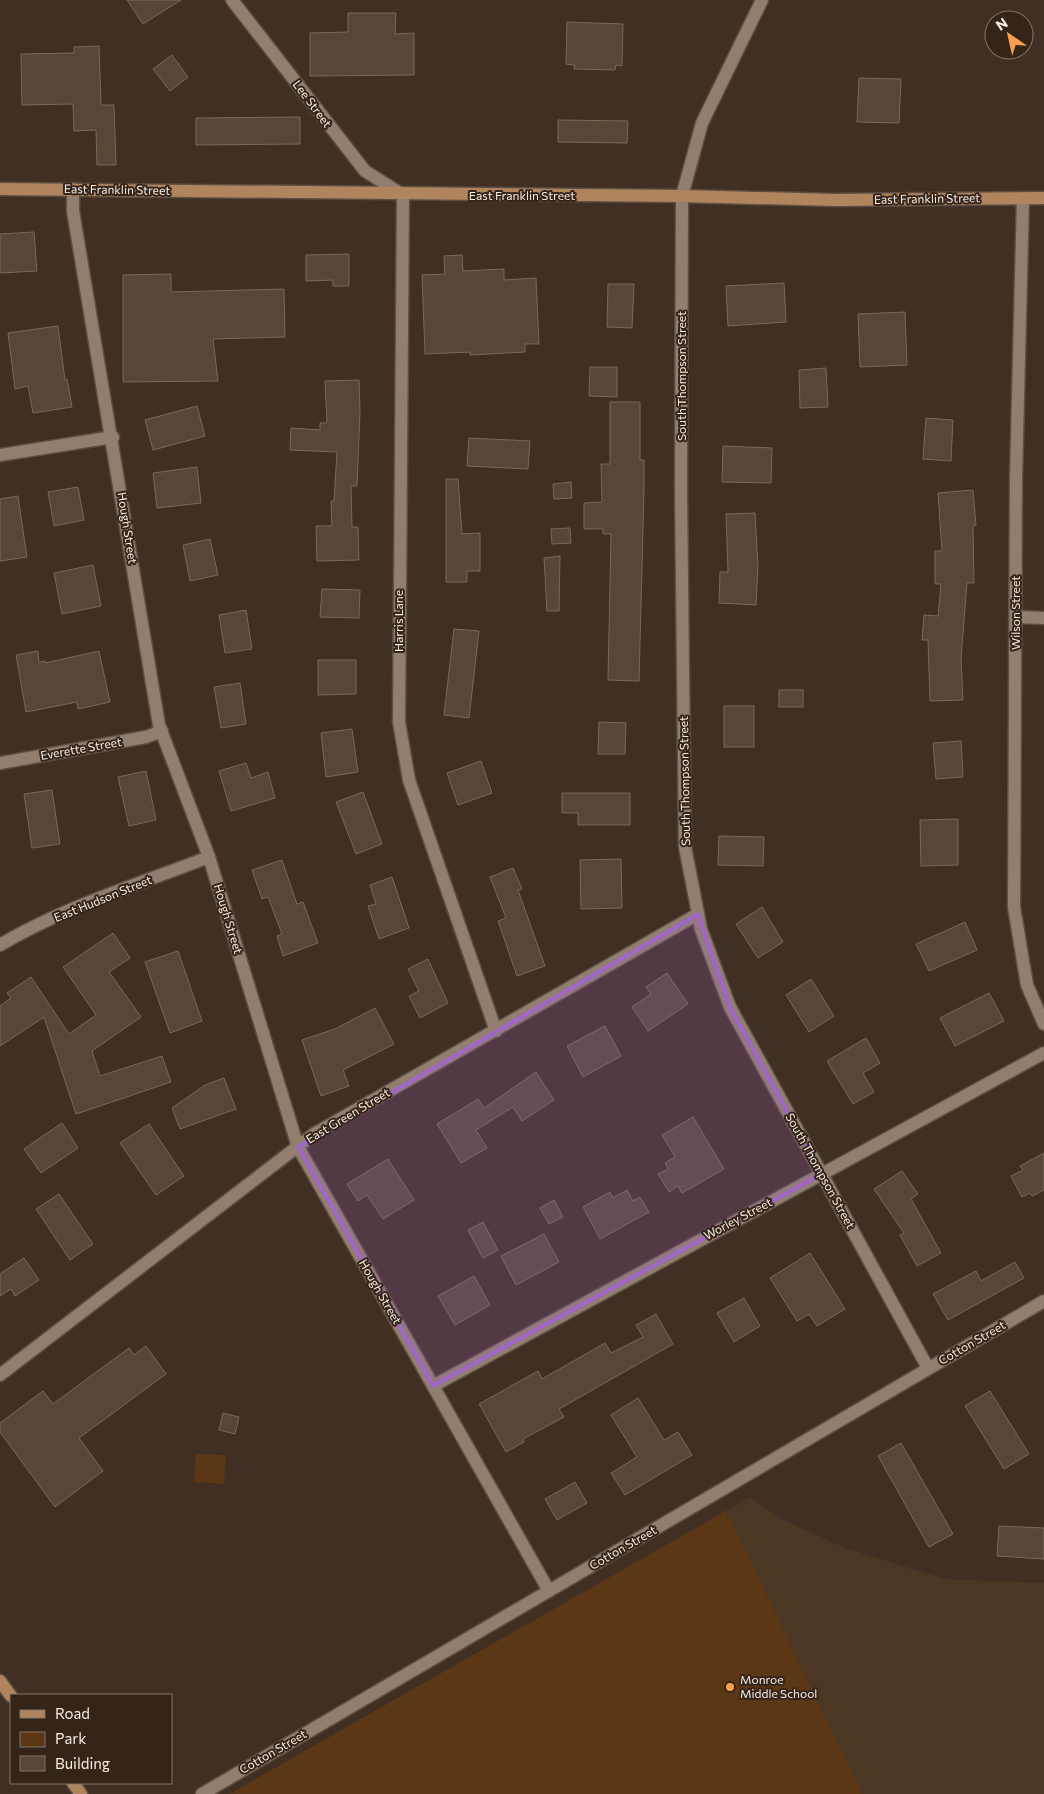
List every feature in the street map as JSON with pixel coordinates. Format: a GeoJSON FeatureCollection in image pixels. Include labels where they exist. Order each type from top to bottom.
{"type":"FeatureCollection","features":[{"type":"Feature","properties":{"kind":"main road","name":"East Franklin Street"},"geometry":{"type":"LineString","coordinates":[[0,189],[403,195],[682,196],[836,200],[1044,198]]}},
{"type":"Feature","properties":{"kind":"main road"},"geometry":{"type":"LineString","coordinates":[[0,1681],[10,1695]]}},
{"type":"Feature","properties":{"kind":"street","name":"Lee Street"},"geometry":{"type":"LineString","coordinates":[[232,0],[364,171],[403,195]]}},
{"type":"Feature","properties":{"kind":"street","name":"South Thompson Street"},"geometry":{"type":"LineString","coordinates":[[762,0],[702,123],[682,196],[681,491],[685,846],[701,929],[730,1007],[928,1368]]}},
{"type":"Feature","properties":{"kind":"street","name":"Hough Street"},"geometry":{"type":"LineString","coordinates":[[73,189],[73,211],[162,731],[209,857],[298,1147],[549,1591]]}},
{"type":"Feature","properties":{"kind":"street","name":"Harris Lane"},"geometry":{"type":"LineString","coordinates":[[403,195],[399,722],[409,780],[496,1031]]}},
{"type":"Feature","properties":{"kind":"street","name":"Wilson Street"},"geometry":{"type":"LineString","coordinates":[[1022,198],[1016,478],[1014,907],[1027,985],[1044,1024]]}},
{"type":"Feature","properties":{"kind":"street"},"geometry":{"type":"LineString","coordinates":[[0,455],[113,437]]}},
{"type":"Feature","properties":{"kind":"street"},"geometry":{"type":"LineString","coordinates":[[1016,617],[1044,618]]}},
{"type":"Feature","properties":{"kind":"street","name":"Everette Street"},"geometry":{"type":"LineString","coordinates":[[0,763],[146,737],[162,731]]}},
{"type":"Feature","properties":{"kind":"street","name":"East Hudson Street"},"geometry":{"type":"LineString","coordinates":[[0,945],[19,934],[78,907],[209,857]]}},
{"type":"Feature","properties":{"kind":"street","name":"East Green Street"},"geometry":{"type":"LineString","coordinates":[[0,1375],[314,1134],[698,914]]}},
{"type":"Feature","properties":{"kind":"street","name":"Worley Street"},"geometry":{"type":"LineString","coordinates":[[433,1386],[1044,1053]]}},
{"type":"Feature","properties":{"kind":"street","name":"Cotton Street"},"geometry":{"type":"LineString","coordinates":[[202,1794],[1044,1301]]}},
{"type":"Feature","properties":{"kind":"highlighted area"},"geometry":{"type":"Polygon","coordinates":[[[698,914],[730,1007],[822,1174],[433,1386],[298,1147],[698,914]]]}},
{"type":"Feature","properties":{"kind":"shaded area","name":"Monroe Middle School"},"geometry":{"type":"Polygon","coordinates":[[[750,1497],[780,1518],[845,1548],[946,1579],[1044,1583],[1044,1794],[229,1794],[750,1497]]]}},
{"type":"Feature","properties":{"kind":"green space"},"geometry":{"type":"Polygon","coordinates":[[[196,1454],[226,1455],[224,1484],[194,1482],[196,1454]]]}},
{"type":"Feature","properties":{"kind":"green space","name":"Monroe Middle School"},"geometry":{"type":"Polygon","coordinates":[[[726,1511],[862,1794],[235,1794],[233,1792],[726,1511]]]}},
{"type":"Feature","properties":{"kind":"building"},"geometry":{"type":"Polygon","coordinates":[[[127,0],[181,0],[143,24],[127,0]]]}},
{"type":"Feature","properties":{"kind":"building"},"geometry":{"type":"Polygon","coordinates":[[[348,13],[396,13],[395,34],[414,33],[414,75],[310,76],[310,33],[348,32],[348,13]]]}},
{"type":"Feature","properties":{"kind":"building"},"geometry":{"type":"Polygon","coordinates":[[[567,22],[623,24],[622,66],[616,65],[615,70],[574,69],[575,65],[566,64],[567,22]]]}},
{"type":"Feature","properties":{"kind":"building"},"geometry":{"type":"Polygon","coordinates":[[[99,46],[101,105],[114,105],[116,165],[97,165],[96,130],[74,131],[73,104],[22,105],[21,54],[74,53],[74,47],[99,46]]]}},
{"type":"Feature","properties":{"kind":"building"},"geometry":{"type":"Polygon","coordinates":[[[172,55],[188,77],[170,91],[153,69],[172,55]]]}},
{"type":"Feature","properties":{"kind":"building"},"geometry":{"type":"Polygon","coordinates":[[[859,78],[901,79],[899,123],[857,122],[859,78]]]}},
{"type":"Feature","properties":{"kind":"building"},"geometry":{"type":"Polygon","coordinates":[[[300,117],[300,144],[196,145],[196,118],[300,117]]]}},
{"type":"Feature","properties":{"kind":"building"},"geometry":{"type":"Polygon","coordinates":[[[558,120],[628,121],[627,143],[558,142],[558,120]]]}},
{"type":"Feature","properties":{"kind":"building"},"geometry":{"type":"Polygon","coordinates":[[[34,232],[37,271],[0,273],[0,234],[34,232]]]}},
{"type":"Feature","properties":{"kind":"building"},"geometry":{"type":"Polygon","coordinates":[[[349,254],[349,286],[333,286],[333,280],[306,281],[306,255],[349,254]]]}},
{"type":"Feature","properties":{"kind":"building"},"geometry":{"type":"Polygon","coordinates":[[[462,255],[463,271],[504,269],[504,280],[536,278],[539,344],[525,344],[525,352],[470,355],[470,352],[425,354],[422,275],[445,274],[444,256],[462,255]]]}},
{"type":"Feature","properties":{"kind":"building"},"geometry":{"type":"Polygon","coordinates":[[[171,274],[171,292],[284,289],[285,337],[213,339],[218,381],[123,382],[123,275],[171,274]]]}},
{"type":"Feature","properties":{"kind":"building"},"geometry":{"type":"Polygon","coordinates":[[[784,283],[786,322],[728,326],[726,286],[784,283]]]}},
{"type":"Feature","properties":{"kind":"building"},"geometry":{"type":"Polygon","coordinates":[[[608,284],[634,284],[632,328],[607,327],[608,284]]]}},
{"type":"Feature","properties":{"kind":"building"},"geometry":{"type":"Polygon","coordinates":[[[905,312],[907,365],[860,367],[858,314],[905,312]]]}},
{"type":"Feature","properties":{"kind":"building"},"geometry":{"type":"Polygon","coordinates":[[[58,326],[65,380],[67,379],[72,407],[33,413],[28,386],[15,389],[8,333],[58,326]]]}},
{"type":"Feature","properties":{"kind":"building"},"geometry":{"type":"Polygon","coordinates":[[[590,367],[617,367],[617,397],[589,396],[590,367]]]}},
{"type":"Feature","properties":{"kind":"building"},"geometry":{"type":"Polygon","coordinates":[[[826,368],[828,407],[800,408],[799,370],[826,368]]]}},
{"type":"Feature","properties":{"kind":"building"},"geometry":{"type":"Polygon","coordinates":[[[359,380],[360,411],[357,486],[351,486],[352,527],[358,527],[359,560],[317,561],[316,526],[332,526],[331,501],[334,501],[337,452],[290,450],[291,428],[320,430],[320,423],[327,423],[325,381],[359,380]]]}},
{"type":"Feature","properties":{"kind":"building"},"geometry":{"type":"Polygon","coordinates":[[[610,402],[640,402],[640,460],[644,460],[644,489],[639,681],[608,680],[611,534],[603,534],[603,529],[584,529],[584,503],[602,502],[601,464],[610,464],[610,402]]]}},
{"type":"Feature","properties":{"kind":"building"},"geometry":{"type":"Polygon","coordinates":[[[197,406],[205,436],[153,450],[145,420],[197,406]]]}},
{"type":"Feature","properties":{"kind":"building"},"geometry":{"type":"Polygon","coordinates":[[[926,418],[953,420],[951,461],[923,459],[926,418]]]}},
{"type":"Feature","properties":{"kind":"building"},"geometry":{"type":"Polygon","coordinates":[[[469,438],[530,441],[528,469],[467,466],[469,438]]]}},
{"type":"Feature","properties":{"kind":"building"},"geometry":{"type":"Polygon","coordinates":[[[723,446],[772,448],[771,483],[722,482],[723,446]]]}},
{"type":"Feature","properties":{"kind":"building"},"geometry":{"type":"Polygon","coordinates":[[[197,467],[201,503],[157,508],[153,473],[197,467]]]}},
{"type":"Feature","properties":{"kind":"building"},"geometry":{"type":"Polygon","coordinates":[[[446,479],[458,479],[462,534],[480,533],[480,571],[467,571],[467,582],[446,582],[446,479]]]}},
{"type":"Feature","properties":{"kind":"building"},"geometry":{"type":"Polygon","coordinates":[[[571,482],[572,498],[554,499],[553,484],[571,482]]]}},
{"type":"Feature","properties":{"kind":"building"},"geometry":{"type":"Polygon","coordinates":[[[78,487],[84,520],[54,526],[48,492],[78,487]]]}},
{"type":"Feature","properties":{"kind":"building"},"geometry":{"type":"Polygon","coordinates":[[[973,490],[976,525],[973,526],[974,583],[967,583],[961,659],[963,700],[930,701],[928,640],[922,640],[924,615],[938,616],[941,584],[935,584],[935,551],[942,551],[938,493],[973,490]]]}},
{"type":"Feature","properties":{"kind":"building"},"geometry":{"type":"Polygon","coordinates":[[[18,496],[27,557],[0,561],[0,499],[18,496]]]}},
{"type":"Feature","properties":{"kind":"building"},"geometry":{"type":"Polygon","coordinates":[[[755,513],[758,566],[756,605],[719,603],[720,572],[728,572],[726,514],[755,513]]]}},
{"type":"Feature","properties":{"kind":"building"},"geometry":{"type":"Polygon","coordinates":[[[570,528],[571,543],[552,544],[551,529],[570,528]]]}},
{"type":"Feature","properties":{"kind":"building"},"geometry":{"type":"Polygon","coordinates":[[[210,539],[218,575],[190,581],[183,545],[210,539]]]}},
{"type":"Feature","properties":{"kind":"building"},"geometry":{"type":"Polygon","coordinates":[[[560,556],[559,611],[547,611],[544,558],[560,556]]]}},
{"type":"Feature","properties":{"kind":"building"},"geometry":{"type":"Polygon","coordinates":[[[93,565],[101,606],[62,614],[54,573],[93,565]]]}},
{"type":"Feature","properties":{"kind":"building"},"geometry":{"type":"Polygon","coordinates":[[[322,589],[360,590],[359,618],[320,617],[322,589]]]}},
{"type":"Feature","properties":{"kind":"building"},"geometry":{"type":"Polygon","coordinates":[[[246,610],[252,649],[225,653],[219,615],[246,610]]]}},
{"type":"Feature","properties":{"kind":"building"},"geometry":{"type":"Polygon","coordinates":[[[454,629],[479,631],[469,718],[444,715],[454,629]]]}},
{"type":"Feature","properties":{"kind":"building"},"geometry":{"type":"Polygon","coordinates":[[[38,651],[39,662],[45,661],[45,663],[99,651],[110,702],[78,709],[77,702],[26,712],[16,655],[38,651]]]}},
{"type":"Feature","properties":{"kind":"building"},"geometry":{"type":"Polygon","coordinates":[[[318,660],[356,660],[356,694],[318,695],[318,660]]]}},
{"type":"Feature","properties":{"kind":"building"},"geometry":{"type":"Polygon","coordinates":[[[240,683],[246,724],[221,728],[214,687],[240,683]]]}},
{"type":"Feature","properties":{"kind":"building"},"geometry":{"type":"Polygon","coordinates":[[[779,690],[803,690],[803,707],[779,707],[779,690]]]}},
{"type":"Feature","properties":{"kind":"building"},"geometry":{"type":"Polygon","coordinates":[[[724,706],[754,706],[754,747],[724,747],[724,706]]]}},
{"type":"Feature","properties":{"kind":"building"},"geometry":{"type":"Polygon","coordinates":[[[599,722],[626,723],[625,754],[598,754],[599,722]]]}},
{"type":"Feature","properties":{"kind":"building"},"geometry":{"type":"Polygon","coordinates":[[[352,729],[358,772],[326,777],[321,733],[352,729]]]}},
{"type":"Feature","properties":{"kind":"building"},"geometry":{"type":"Polygon","coordinates":[[[961,741],[963,777],[936,779],[933,743],[961,741]]]}},
{"type":"Feature","properties":{"kind":"building"},"geometry":{"type":"Polygon","coordinates":[[[481,761],[492,793],[458,805],[447,773],[481,761]]]}},
{"type":"Feature","properties":{"kind":"building"},"geometry":{"type":"Polygon","coordinates":[[[246,763],[251,778],[268,772],[275,798],[231,811],[219,771],[246,763]]]}},
{"type":"Feature","properties":{"kind":"building"},"geometry":{"type":"Polygon","coordinates":[[[146,771],[156,820],[129,826],[118,777],[146,771]]]}},
{"type":"Feature","properties":{"kind":"building"},"geometry":{"type":"Polygon","coordinates":[[[52,790],[60,844],[32,848],[24,794],[52,790]]]}},
{"type":"Feature","properties":{"kind":"building"},"geometry":{"type":"Polygon","coordinates":[[[363,792],[382,844],[356,854],[336,802],[363,792]]]}},
{"type":"Feature","properties":{"kind":"building"},"geometry":{"type":"Polygon","coordinates":[[[562,793],[630,793],[630,825],[578,825],[578,813],[562,813],[562,793]]]}},
{"type":"Feature","properties":{"kind":"building"},"geometry":{"type":"Polygon","coordinates":[[[958,819],[958,865],[921,866],[920,820],[958,819]]]}},
{"type":"Feature","properties":{"kind":"building"},"geometry":{"type":"Polygon","coordinates":[[[719,836],[764,837],[763,866],[718,865],[719,836]]]}},
{"type":"Feature","properties":{"kind":"building"},"geometry":{"type":"Polygon","coordinates":[[[621,859],[622,908],[581,909],[580,860],[621,859]]]}},
{"type":"Feature","properties":{"kind":"building"},"geometry":{"type":"Polygon","coordinates":[[[282,860],[297,904],[303,902],[318,943],[283,956],[277,936],[282,934],[268,897],[262,899],[252,870],[282,860]]]}},
{"type":"Feature","properties":{"kind":"building"},"geometry":{"type":"Polygon","coordinates":[[[513,868],[522,889],[518,890],[545,966],[517,976],[498,921],[506,918],[490,877],[513,868]]]}},
{"type":"Feature","properties":{"kind":"building"},"geometry":{"type":"Polygon","coordinates":[[[392,877],[409,928],[379,939],[368,906],[376,904],[370,885],[392,877]]]}},
{"type":"Feature","properties":{"kind":"building"},"geometry":{"type":"Polygon","coordinates":[[[762,907],[783,942],[758,958],[736,924],[762,907]]]}},
{"type":"Feature","properties":{"kind":"building"},"geometry":{"type":"Polygon","coordinates":[[[965,922],[977,950],[929,971],[916,944],[965,922]]]}},
{"type":"Feature","properties":{"kind":"building"},"geometry":{"type":"Polygon","coordinates":[[[113,933],[130,958],[109,972],[141,1017],[92,1051],[100,1076],[162,1056],[171,1082],[76,1114],[44,1017],[0,1046],[0,1006],[11,998],[7,993],[31,977],[69,1034],[96,1015],[63,967],[113,933]]]}},
{"type":"Feature","properties":{"kind":"building"},"geometry":{"type":"Polygon","coordinates":[[[178,951],[202,1021],[170,1033],[145,962],[178,951]]]}},
{"type":"Feature","properties":{"kind":"building"},"geometry":{"type":"Polygon","coordinates":[[[428,959],[448,1003],[420,1018],[409,996],[419,991],[408,969],[428,959]]]}},
{"type":"Feature","properties":{"kind":"building"},"geometry":{"type":"Polygon","coordinates":[[[667,973],[688,1004],[648,1031],[632,1007],[651,994],[646,987],[667,973]]]}},
{"type":"Feature","properties":{"kind":"building"},"geometry":{"type":"Polygon","coordinates":[[[811,979],[834,1016],[809,1032],[786,995],[811,979]]]}},
{"type":"Feature","properties":{"kind":"building"},"geometry":{"type":"Polygon","coordinates":[[[989,993],[1004,1021],[955,1046],[940,1018],[989,993]]]}},
{"type":"Feature","properties":{"kind":"building"},"geometry":{"type":"Polygon","coordinates":[[[375,1008],[394,1044],[343,1070],[349,1086],[321,1096],[302,1040],[335,1029],[375,1008]]]}},
{"type":"Feature","properties":{"kind":"building"},"geometry":{"type":"Polygon","coordinates":[[[605,1026],[621,1056],[583,1077],[567,1046],[605,1026]]]}},
{"type":"Feature","properties":{"kind":"building"},"geometry":{"type":"Polygon","coordinates":[[[866,1038],[880,1063],[863,1073],[874,1092],[853,1104],[827,1061],[866,1038]]]}},
{"type":"Feature","properties":{"kind":"building"},"geometry":{"type":"Polygon","coordinates":[[[536,1072],[554,1100],[522,1121],[513,1107],[476,1130],[487,1148],[461,1163],[437,1124],[478,1099],[484,1108],[536,1072]]]}},
{"type":"Feature","properties":{"kind":"building"},"geometry":{"type":"Polygon","coordinates":[[[224,1078],[236,1109],[180,1129],[172,1108],[205,1085],[224,1078]]]}},
{"type":"Feature","properties":{"kind":"building"},"geometry":{"type":"Polygon","coordinates":[[[693,1117],[724,1169],[682,1193],[678,1186],[669,1192],[658,1174],[668,1169],[665,1163],[675,1157],[662,1135],[693,1117]]]}},
{"type":"Feature","properties":{"kind":"building"},"geometry":{"type":"Polygon","coordinates":[[[62,1123],[78,1148],[41,1173],[24,1149],[62,1123]]]}},
{"type":"Feature","properties":{"kind":"building"},"geometry":{"type":"Polygon","coordinates":[[[149,1124],[184,1176],[156,1195],[120,1143],[149,1124]]]}},
{"type":"Feature","properties":{"kind":"building"},"geometry":{"type":"Polygon","coordinates":[[[1044,1153],[1044,1190],[1032,1196],[1030,1193],[1022,1197],[1011,1176],[1023,1170],[1020,1166],[1044,1153]]]}},
{"type":"Feature","properties":{"kind":"building"},"geometry":{"type":"Polygon","coordinates":[[[388,1159],[414,1200],[383,1219],[367,1195],[358,1201],[347,1184],[388,1159]]]}},
{"type":"Feature","properties":{"kind":"building"},"geometry":{"type":"Polygon","coordinates":[[[902,1171],[918,1194],[911,1199],[941,1253],[917,1266],[900,1235],[904,1233],[874,1189],[902,1171]]]}},
{"type":"Feature","properties":{"kind":"building"},"geometry":{"type":"Polygon","coordinates":[[[627,1190],[633,1201],[640,1197],[649,1212],[600,1239],[583,1207],[610,1192],[613,1198],[627,1190]]]}},
{"type":"Feature","properties":{"kind":"building"},"geometry":{"type":"Polygon","coordinates":[[[59,1194],[93,1244],[70,1260],[36,1209],[59,1194]]]}},
{"type":"Feature","properties":{"kind":"building"},"geometry":{"type":"Polygon","coordinates":[[[554,1200],[563,1217],[549,1224],[540,1208],[554,1200]]]}},
{"type":"Feature","properties":{"kind":"building"},"geometry":{"type":"Polygon","coordinates":[[[483,1222],[498,1250],[483,1258],[468,1230],[483,1222]]]}},
{"type":"Feature","properties":{"kind":"building"},"geometry":{"type":"Polygon","coordinates":[[[544,1234],[559,1262],[516,1285],[501,1256],[544,1234]]]}},
{"type":"Feature","properties":{"kind":"building"},"geometry":{"type":"Polygon","coordinates":[[[810,1253],[845,1309],[817,1326],[809,1314],[797,1321],[770,1278],[810,1253]]]}},
{"type":"Feature","properties":{"kind":"building"},"geometry":{"type":"Polygon","coordinates":[[[24,1258],[39,1280],[15,1296],[11,1289],[0,1296],[0,1274],[24,1258]]]}},
{"type":"Feature","properties":{"kind":"building"},"geometry":{"type":"Polygon","coordinates":[[[1015,1262],[1024,1278],[948,1320],[933,1294],[976,1271],[981,1281],[1015,1262]]]}},
{"type":"Feature","properties":{"kind":"building"},"geometry":{"type":"Polygon","coordinates":[[[474,1276],[490,1305],[455,1325],[438,1296],[474,1276]]]}},
{"type":"Feature","properties":{"kind":"building"},"geometry":{"type":"Polygon","coordinates":[[[744,1298],[760,1326],[734,1342],[717,1313],[744,1298]]]}},
{"type":"Feature","properties":{"kind":"building"},"geometry":{"type":"Polygon","coordinates":[[[656,1314],[673,1344],[559,1409],[564,1417],[523,1439],[524,1442],[506,1452],[479,1404],[538,1371],[542,1379],[605,1343],[611,1353],[643,1337],[636,1325],[656,1314]]]}},
{"type":"Feature","properties":{"kind":"building"},"geometry":{"type":"Polygon","coordinates":[[[146,1346],[166,1374],[79,1438],[103,1471],[55,1507],[0,1432],[0,1423],[43,1391],[53,1404],[129,1348],[134,1355],[146,1346]]]}},
{"type":"Feature","properties":{"kind":"building"},"geometry":{"type":"Polygon","coordinates":[[[990,1391],[1029,1454],[1004,1469],[965,1406],[990,1391]]]}},
{"type":"Feature","properties":{"kind":"building"},"geometry":{"type":"Polygon","coordinates":[[[638,1398],[664,1440],[678,1432],[692,1455],[625,1495],[611,1473],[637,1457],[611,1415],[638,1398]]]}},
{"type":"Feature","properties":{"kind":"building"},"geometry":{"type":"Polygon","coordinates":[[[223,1413],[239,1417],[235,1434],[219,1430],[223,1413]]]}},
{"type":"Feature","properties":{"kind":"building"},"geometry":{"type":"Polygon","coordinates":[[[901,1443],[953,1534],[929,1547],[878,1456],[901,1443]]]}},
{"type":"Feature","properties":{"kind":"building"},"geometry":{"type":"Polygon","coordinates":[[[575,1482],[587,1503],[557,1520],[545,1499],[575,1482]]]}},
{"type":"Feature","properties":{"kind":"building"},"geometry":{"type":"Polygon","coordinates":[[[999,1526],[1044,1528],[1044,1559],[997,1556],[999,1526]]]}},
{"type":"Feature","properties":{"kind":"place","name":"Monroe Middle School"},"geometry":{"type":"Point","coordinates":[730,1687]}}]}
